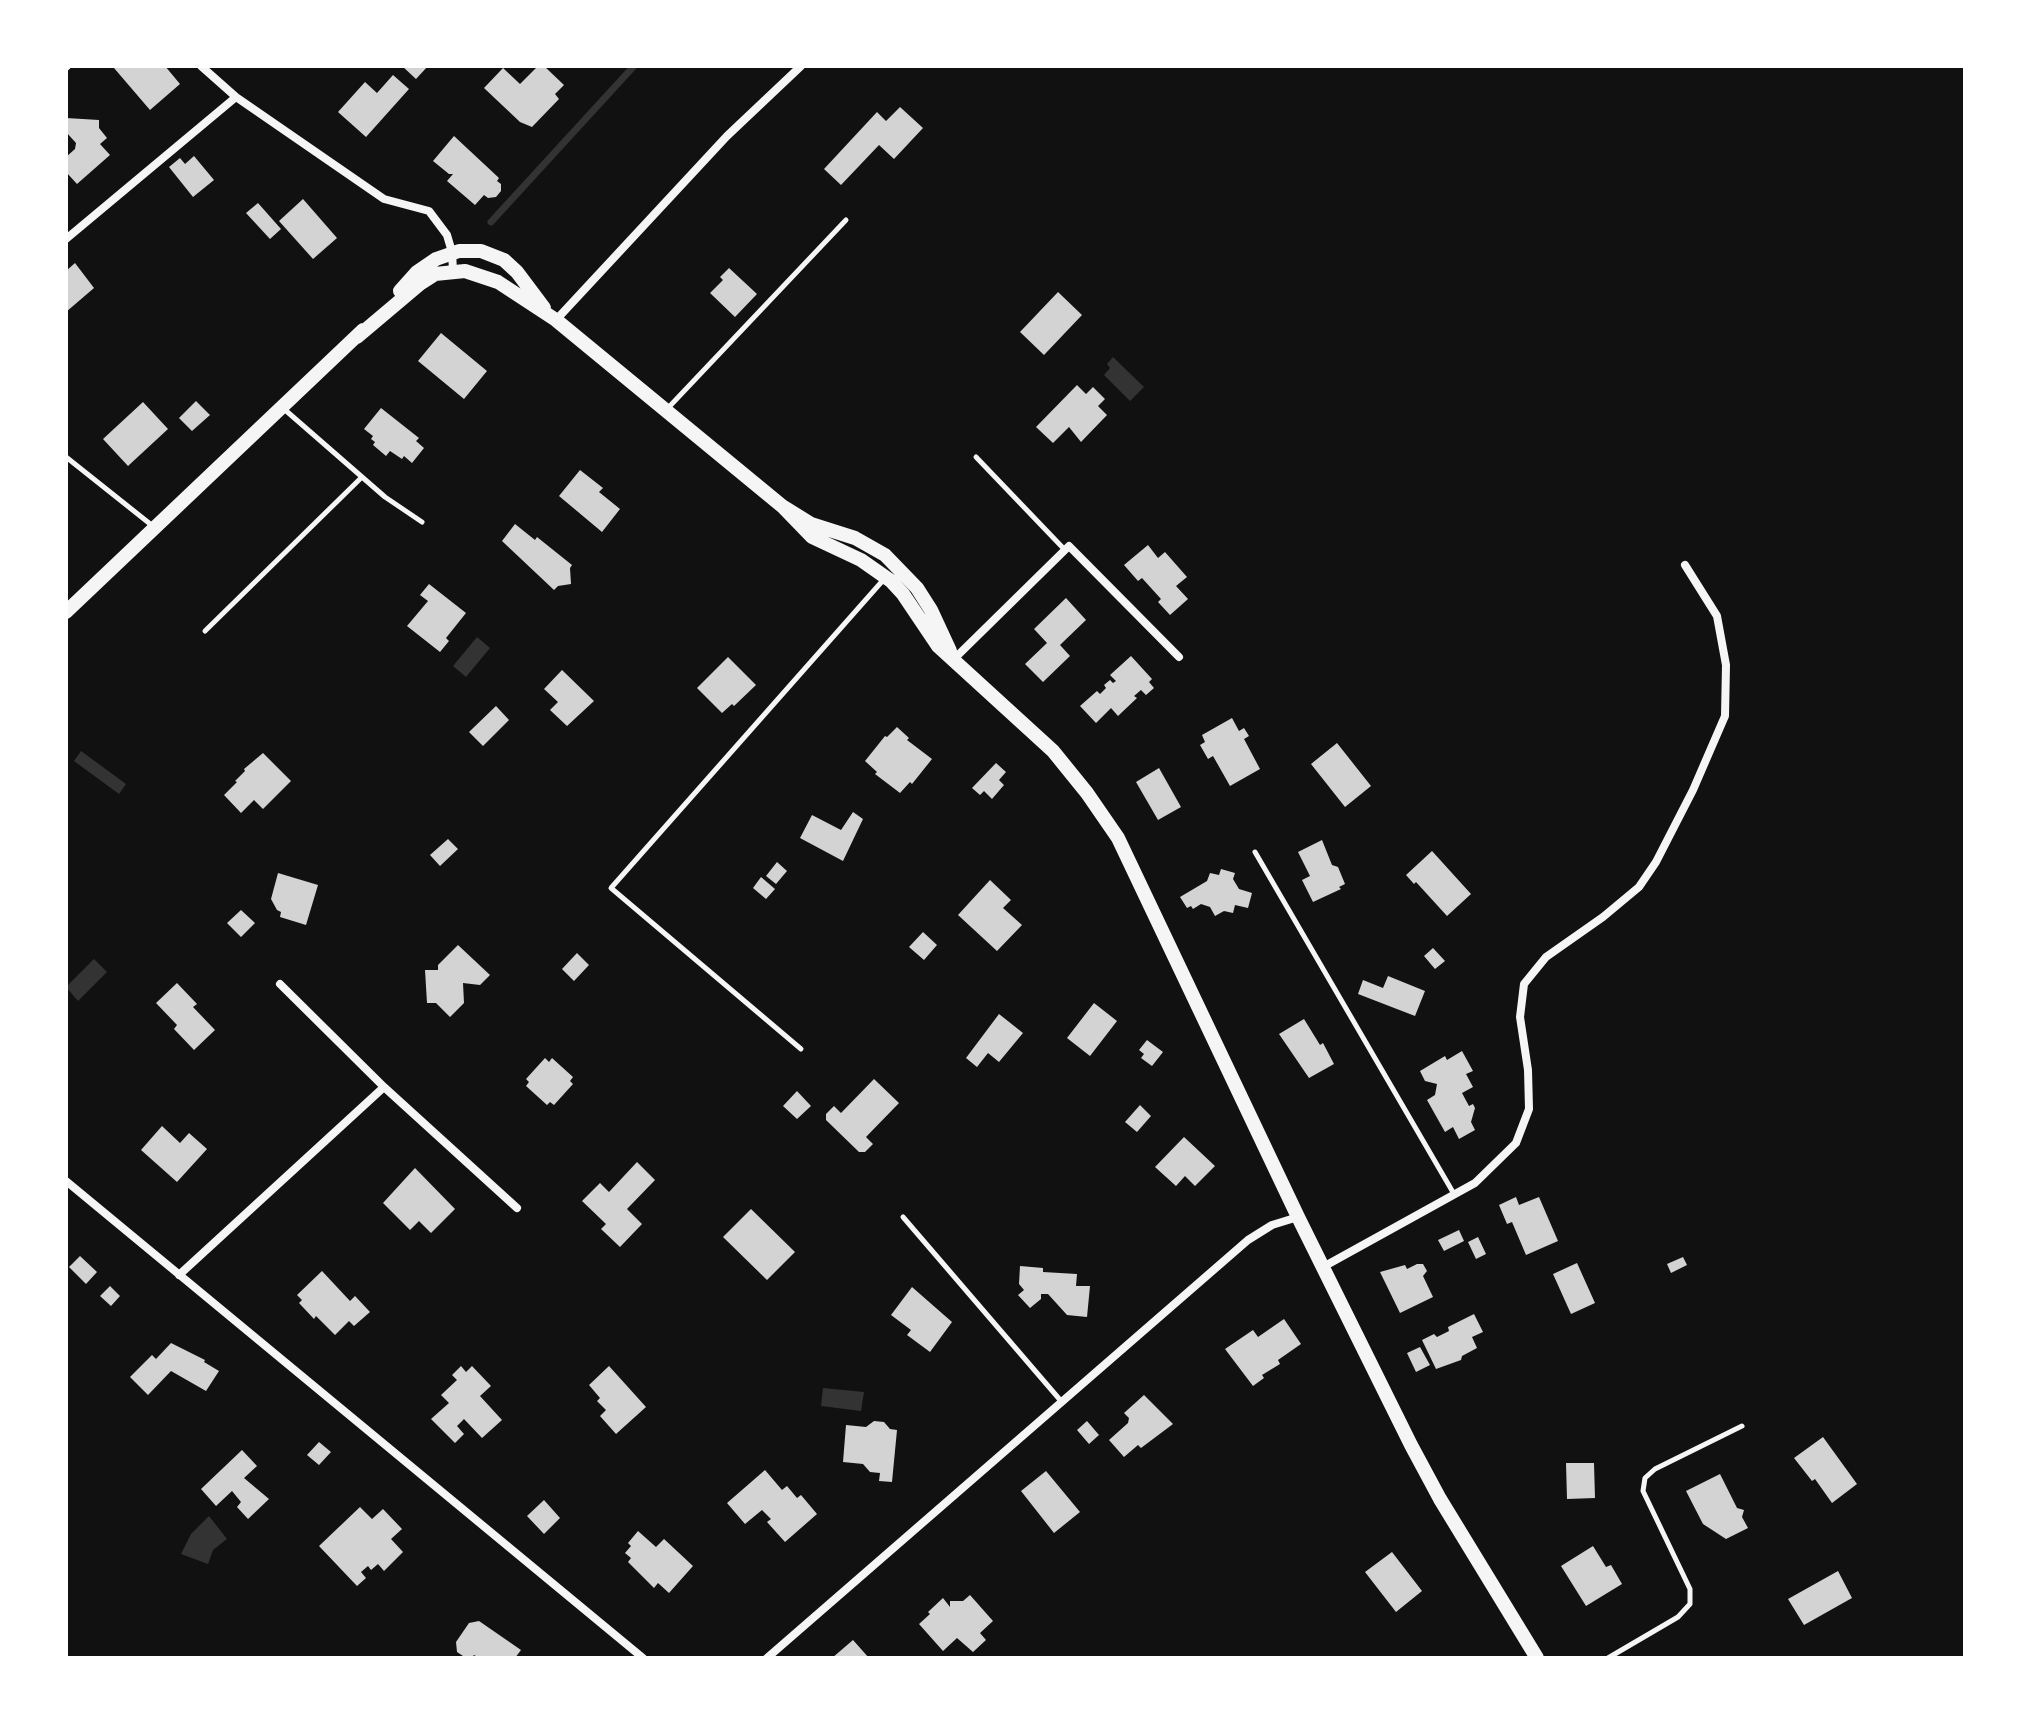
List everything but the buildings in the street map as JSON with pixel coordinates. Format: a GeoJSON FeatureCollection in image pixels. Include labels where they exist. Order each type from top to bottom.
{"type":"FeatureCollection","features":[{"type":"Feature","properties":{"kind":"street"},"geometry":{"type":"LineString","coordinates":[[201,66],[236,97],[384,199],[429,211],[443,229],[452,252],[453,271]]}},
{"type":"Feature","properties":{"kind":"street"},"geometry":{"type":"LineString","coordinates":[[556,320],[727,136],[801,66]]}},
{"type":"Feature","properties":{"kind":"street"},"geometry":{"type":"LineString","coordinates":[[66,239],[236,97]]}},
{"type":"Feature","properties":{"kind":"street"},"geometry":{"type":"LineString","coordinates":[[357,337],[417,272],[452,252],[481,251],[504,260],[556,320]]}},
{"type":"Feature","properties":{"kind":"street"},"geometry":{"type":"LineString","coordinates":[[66,612],[357,337],[428,278],[453,271],[473,272],[498,282],[556,320],[782,506],[812,537],[891,572],[933,640],[1053,751],[1087,793],[1118,838],[1298,1217],[1440,1499],[1537,1658]]}},
{"type":"Feature","properties":{"kind":"street"},"geometry":{"type":"LineString","coordinates":[[954,659],[1069,546],[1179,657]]}},
{"type":"Feature","properties":{"kind":"street"},"geometry":{"type":"LineString","coordinates":[[1323,1267],[1475,1183],[1516,1143],[1529,1109],[1528,1070],[1520,1017],[1524,984],[1546,957],[1639,887],[1656,862],[1693,790],[1725,716],[1726,665],[1717,616],[1685,565]]}},
{"type":"Feature","properties":{"kind":"street"},"geometry":{"type":"LineString","coordinates":[[280,984],[384,1087],[517,1208]]}},
{"type":"Feature","properties":{"kind":"street"},"geometry":{"type":"LineString","coordinates":[[179,1275],[384,1087]]}},
{"type":"Feature","properties":{"kind":"street"},"geometry":{"type":"LineString","coordinates":[[66,1181],[643,1658]]}},
{"type":"Feature","properties":{"kind":"street"},"geometry":{"type":"LineString","coordinates":[[767,1658],[1248,1240],[1272,1225],[1298,1217]]}},
{"type":"Feature","properties":{"kind":"lane"},"geometry":{"type":"LineString","coordinates":[[666,410],[846,220]]}},
{"type":"Feature","properties":{"kind":"lane"},"geometry":{"type":"LineString","coordinates":[[282,408],[385,497],[422,522]]}},
{"type":"Feature","properties":{"kind":"lane"},"geometry":{"type":"LineString","coordinates":[[66,457],[155,528]]}},
{"type":"Feature","properties":{"kind":"lane"},"geometry":{"type":"LineString","coordinates":[[976,457],[1065,550]]}},
{"type":"Feature","properties":{"kind":"lane"},"geometry":{"type":"LineString","coordinates":[[205,631],[362,477]]}},
{"type":"Feature","properties":{"kind":"lane"},"geometry":{"type":"LineString","coordinates":[[801,1049],[611,888],[891,572]]}},
{"type":"Feature","properties":{"kind":"lane"},"geometry":{"type":"LineString","coordinates":[[1255,852],[1454,1194]]}},
{"type":"Feature","properties":{"kind":"lane"},"geometry":{"type":"LineString","coordinates":[[903,1217],[1062,1402]]}},
{"type":"Feature","properties":{"kind":"lane"},"geometry":{"type":"LineString","coordinates":[[1608,1658],[1678,1617],[1690,1604],[1690,1589],[1643,1491],[1645,1478],[1655,1469],[1742,1426]]}},
{"type":"Feature","properties":{"kind":"shaded area"},"geometry":{"type":"Polygon","coordinates":[[[1113,357],[1144,387],[1130,401],[1104,375],[1113,357]]]}},
{"type":"Feature","properties":{"kind":"shaded area"},"geometry":{"type":"Polygon","coordinates":[[[477,637],[490,648],[466,677],[453,666],[477,637]]]}},
{"type":"Feature","properties":{"kind":"shaded area"},"geometry":{"type":"Polygon","coordinates":[[[81,751],[126,784],[119,794],[74,761],[81,751]]]}},
{"type":"Feature","properties":{"kind":"shaded area"},"geometry":{"type":"Polygon","coordinates":[[[94,959],[107,972],[78,1001],[66,987],[94,959]]]}},
{"type":"Feature","properties":{"kind":"shaded area"},"geometry":{"type":"Polygon","coordinates":[[[823,1388],[864,1392],[861,1411],[821,1406],[823,1388]]]}},
{"type":"Feature","properties":{"kind":"shaded area"},"geometry":{"type":"Polygon","coordinates":[[[209,1516],[227,1539],[213,1550],[208,1564],[181,1554],[191,1534],[209,1516]]]}},
{"type":"Feature","properties":{"kind":"waterway"},"geometry":{"type":"LineString","coordinates":[[491,222],[634,66]]}}]}
